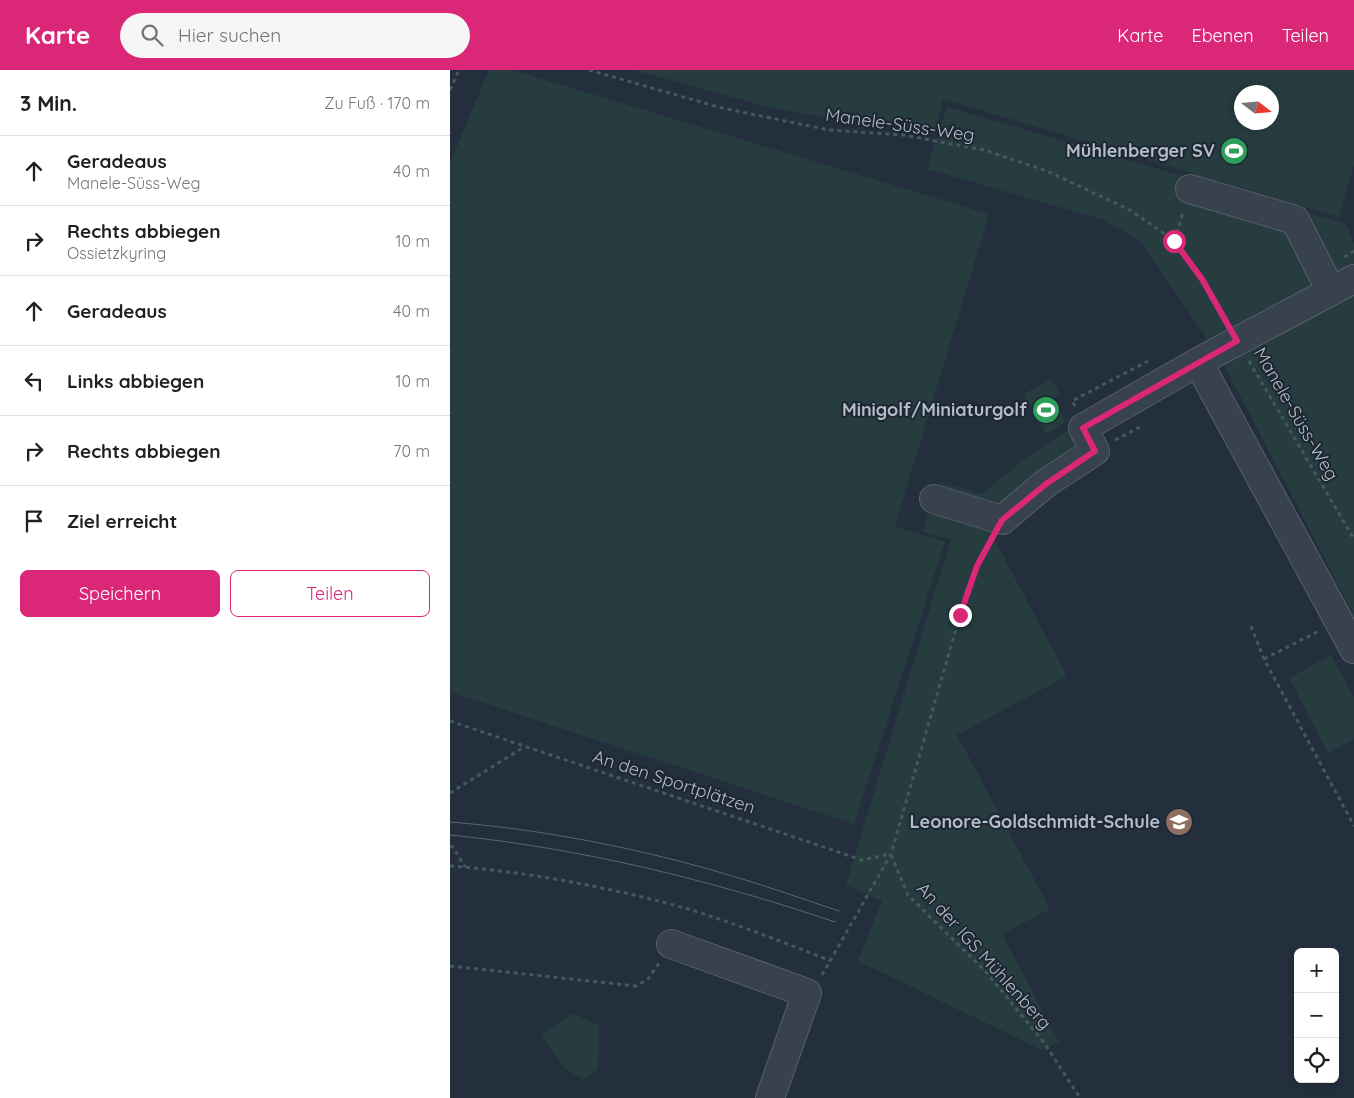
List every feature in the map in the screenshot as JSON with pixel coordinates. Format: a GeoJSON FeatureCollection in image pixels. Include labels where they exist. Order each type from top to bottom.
{"type":"FeatureCollection","features":[{"type":"Feature","properties":{"kind":"street"},"geometry":{"type":"LineString","coordinates":[[934,500],[1002,520],[1046,484],[1095,451],[1083,428],[1198,362],[1343,285],[1295,220],[1190,189]]}},
{"type":"Feature","properties":{"kind":"street"},"geometry":{"type":"LineString","coordinates":[[1198,362],[1354,649]]}},
{"type":"Feature","properties":{"kind":"street"},"geometry":{"type":"LineString","coordinates":[[671,944],[807,993],[770,1098]]}},
{"type":"Feature","properties":{"kind":"path"},"geometry":{"type":"LineString","coordinates":[[450,90],[459,70]]}},
{"type":"Feature","properties":{"kind":"path","name":"Manele-Süss-Weg"},"geometry":{"type":"LineString","coordinates":[[589,70],[722,108],[829,130],[903,135],[984,150],[1047,171],[1122,206],[1174,241],[1202,279],[1354,539]]}},
{"type":"Feature","properties":{"kind":"path"},"geometry":{"type":"LineString","coordinates":[[1174,241],[1190,189]]}},
{"type":"Feature","properties":{"kind":"path"},"geometry":{"type":"LineString","coordinates":[[1095,451],[1142,426]]}},
{"type":"Feature","properties":{"kind":"path"},"geometry":{"type":"LineString","coordinates":[[450,866],[566,881],[686,909],[831,960],[891,854],[960,615],[977,566],[1002,520]]}},
{"type":"Feature","properties":{"kind":"path"},"geometry":{"type":"LineString","coordinates":[[1264,659],[1339,620]]}},
{"type":"Feature","properties":{"kind":"path"},"geometry":{"type":"LineString","coordinates":[[1251,626],[1264,659],[1354,826]]}},
{"type":"Feature","properties":{"kind":"path","name":"An den Sportplätzen"},"geometry":{"type":"LineString","coordinates":[[450,721],[862,860],[891,854]]}},
{"type":"Feature","properties":{"kind":"path"},"geometry":{"type":"LineString","coordinates":[[450,793],[524,747]]}},
{"type":"Feature","properties":{"kind":"path"},"geometry":{"type":"LineString","coordinates":[[450,846],[453,847],[465,867]]}},
{"type":"Feature","properties":{"kind":"path","name":"An der IGS Mühlenberg"},"geometry":{"type":"LineString","coordinates":[[891,854],[908,896],[987,973],[1045,1044],[1080,1098]]}},
{"type":"Feature","properties":{"kind":"path"},"geometry":{"type":"LineString","coordinates":[[450,966],[636,986],[648,979],[671,944]]}},
{"type":"Feature","properties":{"kind":"green space"},"geometry":{"type":"Polygon","coordinates":[[[489,70],[512,70],[989,214],[895,526],[945,542],[854,824],[450,692],[450,163],[489,70]]]}},
{"type":"Feature","properties":{"kind":"green space","name":"Mühlenberger SV"},"geometry":{"type":"Polygon","coordinates":[[[633,70],[1354,70],[1354,165],[1339,217],[943,99],[935,131],[889,121],[830,118],[776,109],[633,70]]]}},
{"type":"Feature","properties":{"kind":"green space"},"geometry":{"type":"Polygon","coordinates":[[[947,107],[1346,224],[1354,244],[1354,615],[1221,359],[1140,241],[1104,220],[927,169],[947,107]]]}},
{"type":"Feature","properties":{"kind":"green space","name":"Minigolf/Miniaturgolf"},"geometry":{"type":"Polygon","coordinates":[[[1051,379],[1060,394],[1053,399],[1066,422],[1046,434],[1024,394],[1051,379]]]}},
{"type":"Feature","properties":{"kind":"green space"},"geometry":{"type":"Polygon","coordinates":[[[1073,427],[1082,448],[989,529],[1067,676],[957,735],[1050,909],[1002,934],[1059,1042],[1042,1050],[858,961],[882,901],[846,885],[951,539],[922,532],[939,482],[982,494],[1024,459],[1073,427]]]}},
{"type":"Feature","properties":{"kind":"green space"},"geometry":{"type":"Polygon","coordinates":[[[1331,655],[1354,697],[1354,739],[1328,753],[1289,678],[1331,655]]]}},
{"type":"Feature","properties":{"kind":"green space"},"geometry":{"type":"Polygon","coordinates":[[[573,1013],[599,1026],[598,1069],[584,1080],[564,1068],[541,1034],[573,1013]]]}},
{"type":"Feature","properties":{"kind":"tram line"},"geometry":{"type":"LineString","coordinates":[[450,822],[549,834],[648,853],[728,875],[839,911]]}},
{"type":"Feature","properties":{"kind":"tram line"},"geometry":{"type":"LineString","coordinates":[[450,835],[548,848],[645,868],[693,879],[835,922]]}},
{"type":"Feature","properties":{"kind":"place","name":"Mühlenberger SV"},"geometry":{"type":"Point","coordinates":[1234,151]}},
{"type":"Feature","properties":{"kind":"place","name":"Minigolf/Miniaturgolf"},"geometry":{"type":"Point","coordinates":[1046,410]}},
{"type":"Feature","properties":{"kind":"place","name":"Leonore-Goldschmidt-Schule"},"geometry":{"type":"Point","coordinates":[1179,822]}},
{"type":"Feature","properties":{"kind":"route"},"geometry":{"type":"LineString","coordinates":[[960,615],[977,566],[1002,520],[1046,484],[1095,451],[1083,428],[1237,341],[1202,279],[1174,241]]}}]}
